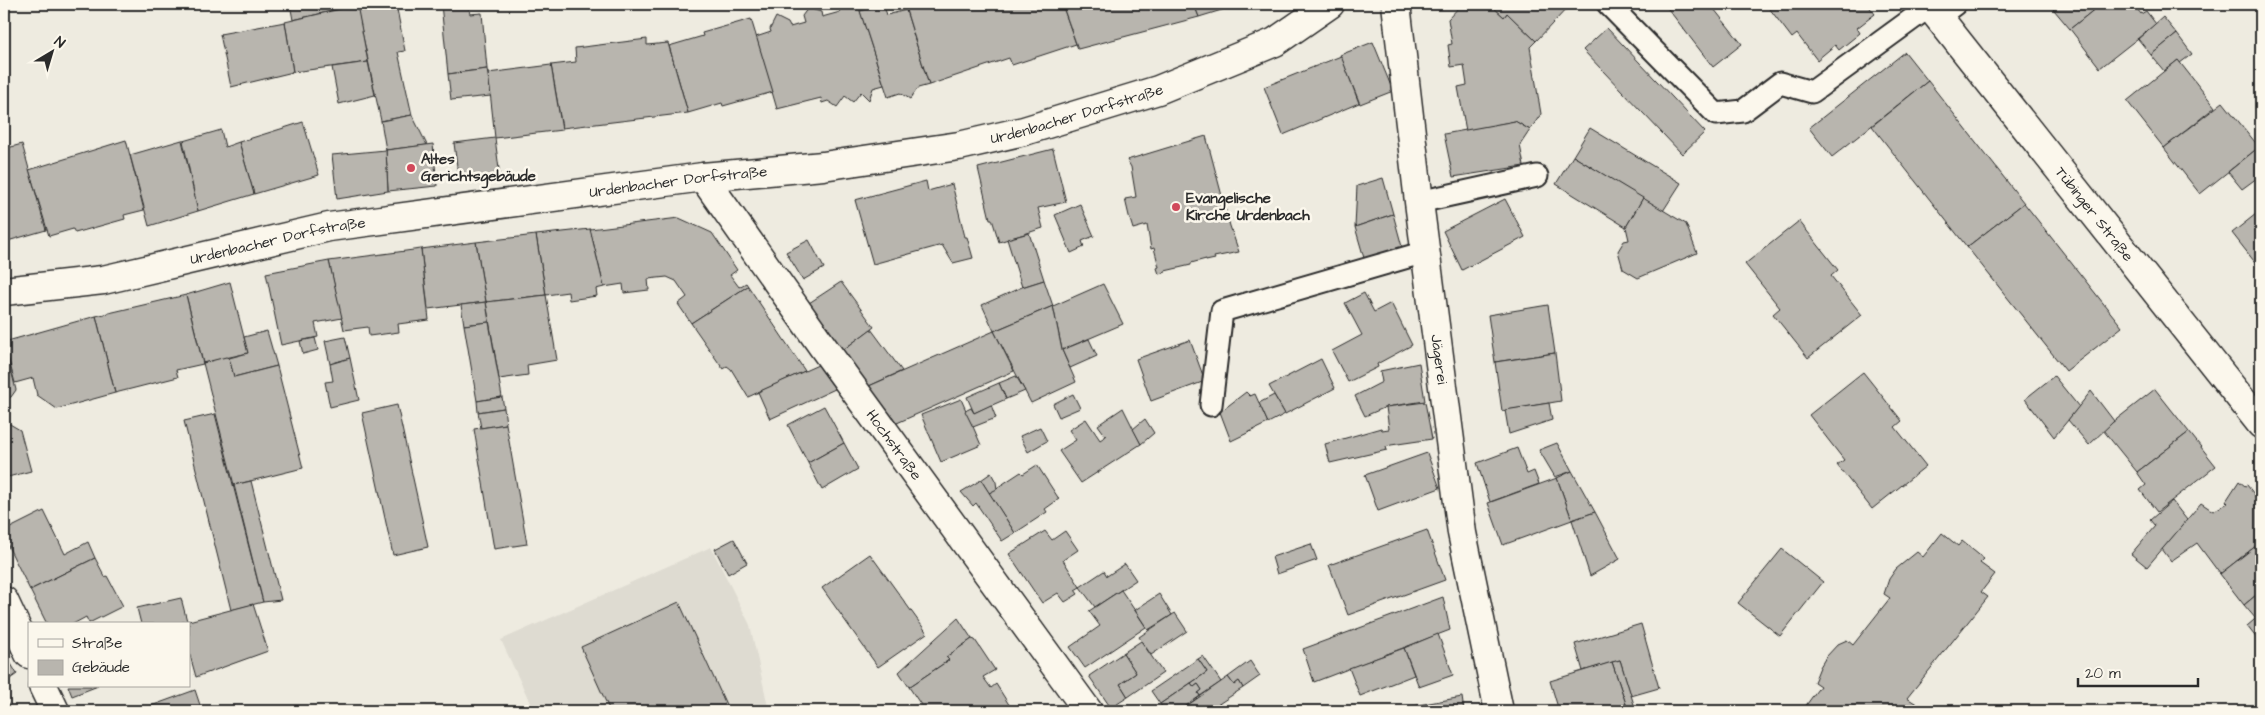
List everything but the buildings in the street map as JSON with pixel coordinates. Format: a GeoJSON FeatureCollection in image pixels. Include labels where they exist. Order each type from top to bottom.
{"type":"FeatureCollection","features":[{"type":"Feature","properties":{"kind":"street","name":"Urdenbacher Dorfstraße"},"geometry":{"type":"LineString","coordinates":[[4,291],[102,280],[329,227],[703,177],[842,163],[958,146],[1024,131],[1158,90],[1275,42],[1330,4]]}},
{"type":"Feature","properties":{"kind":"street","name":"Jägerei"},"geometry":{"type":"LineString","coordinates":[[1396,4],[1425,252],[1462,533],[1499,711]]}},
{"type":"Feature","properties":{"kind":"street","name":"Tübinger Straße"},"geometry":{"type":"LineString","coordinates":[[1938,7],[2261,424]]}},
{"type":"Feature","properties":{"kind":"street","name":"Hochstraße"},"geometry":{"type":"LineString","coordinates":[[703,177],[828,355],[1088,711]]}},
{"type":"Feature","properties":{"kind":"street"},"geometry":{"type":"LineString","coordinates":[[4,601],[28,652]]}},
{"type":"Feature","properties":{"kind":"street"},"geometry":{"type":"LineString","coordinates":[[45,688],[55,711]]}},
{"type":"Feature","properties":{"kind":"lane"},"geometry":{"type":"LineString","coordinates":[[1608,4],[1716,114],[1743,111],[1780,82],[1812,92],[1938,7]]}},
{"type":"Feature","properties":{"kind":"lane"},"geometry":{"type":"LineString","coordinates":[[1419,202],[1537,176]]}},
{"type":"Feature","properties":{"kind":"lane"},"geometry":{"type":"LineString","coordinates":[[1211,405],[1222,311],[1425,252]]}},
{"type":"Feature","properties":{"kind":"shaded area"},"geometry":{"type":"Polygon","coordinates":[[[711,547],[750,625],[769,711],[534,711],[501,640],[711,547]]]}},
{"type":"Feature","properties":{"kind":"place","name":"Altes Gerichtsgebäude"},"geometry":{"type":"Point","coordinates":[411,168]}},
{"type":"Feature","properties":{"kind":"place","name":"Evangelische Kirche Urdenbach"},"geometry":{"type":"Point","coordinates":[1176,207]}}]}
